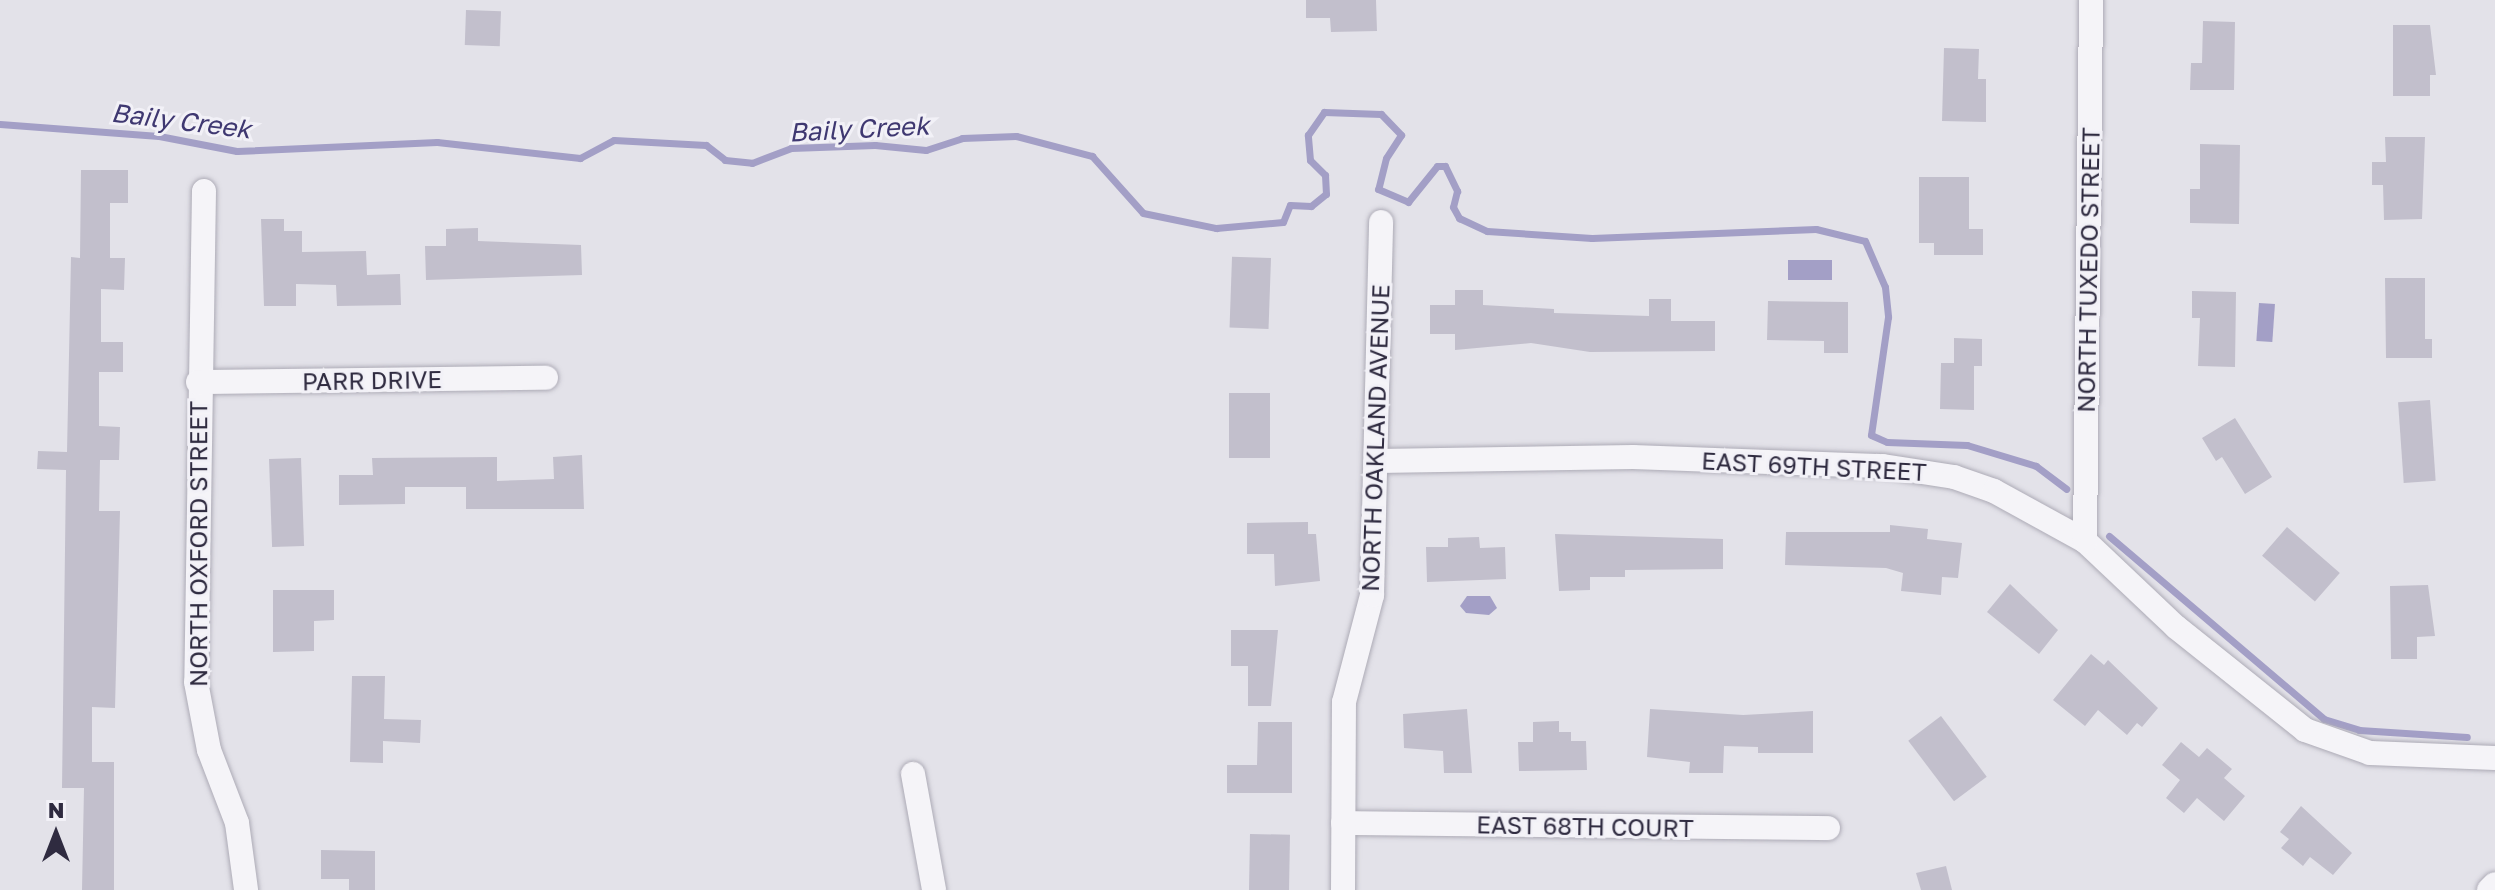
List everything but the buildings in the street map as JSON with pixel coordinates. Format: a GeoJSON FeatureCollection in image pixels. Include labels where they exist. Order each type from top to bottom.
{"type":"FeatureCollection","features":[{"type":"Feature","properties":{"kind":"street","name":"NORTH TUXEDO STREET"},"geometry":{"type":"LineString","coordinates":[[2085,541],[2091,0]]}},
{"type":"Feature","properties":{"kind":"street","name":"NORTH OXFORD STREET"},"geometry":{"type":"LineString","coordinates":[[204,191],[198,382],[196,682],[209,750],[239,833],[246,890]]}},
{"type":"Feature","properties":{"kind":"street","name":"NORTH OAKLAND AVENUE"},"geometry":{"type":"LineString","coordinates":[[1343,890],[1344,702],[1370,609],[1378,461],[1381,222]]}},
{"type":"Feature","properties":{"kind":"street","name":"PARR DRIVE"},"geometry":{"type":"LineString","coordinates":[[198,382],[546,378]]}},
{"type":"Feature","properties":{"kind":"street","name":"EAST 69TH STREET"},"geometry":{"type":"LineString","coordinates":[[1378,461],[1633,457],[1883,466],[1954,477],[1994,491],[2085,541],[2176,627],[2305,730],[2370,753],[2495,758]]}},
{"type":"Feature","properties":{"kind":"street"},"geometry":{"type":"LineString","coordinates":[[913,774],[934,890]]}},
{"type":"Feature","properties":{"kind":"street","name":"EAST 68TH COURT"},"geometry":{"type":"LineString","coordinates":[[1343,823],[1828,828]]}},
{"type":"Feature","properties":{"kind":"street"},"geometry":{"type":"LineString","coordinates":[[2489,890],[2495,884]]}},
{"type":"Feature","properties":{"kind":"shaded area"},"geometry":{"type":"Polygon","coordinates":[[[1788,260],[1832,260],[1832,280],[1788,280],[1788,260]]]}},
{"type":"Feature","properties":{"kind":"shaded area"},"geometry":{"type":"Polygon","coordinates":[[[2259,303],[2275,304],[2272,342],[2256,341],[2259,303]]]}},
{"type":"Feature","properties":{"kind":"shaded area"},"geometry":{"type":"Polygon","coordinates":[[[1467,596],[1490,596],[1497,608],[1489,615],[1466,613],[1460,606],[1467,596]]]}},
{"type":"Feature","properties":{"kind":"waterway","name":"Baily Creek"},"geometry":{"type":"LineString","coordinates":[[0,124],[159,136],[237,151],[437,142],[580,158],[614,140],[706,145],[725,160],[752,163],[791,148],[875,145],[926,150],[962,138],[1016,136],[1092,156],[1143,213],[1216,228],[1283,222],[1290,205],[1311,206],[1326,194],[1325,175],[1310,160],[1308,135],[1324,112],[1381,114],[1401,135],[1386,158],[1378,189],[1408,202],[1437,166],[1445,166],[1457,191],[1453,207],[1459,218],[1487,231],[1592,238],[1816,229],[1865,241],[1885,287],[1888,317],[1871,435],[1887,442],[1967,445],[2036,466],[2066,489]]}},
{"type":"Feature","properties":{"kind":"waterway"},"geometry":{"type":"LineString","coordinates":[[2109,536],[2324,719],[2359,730],[2467,737]]}}]}
